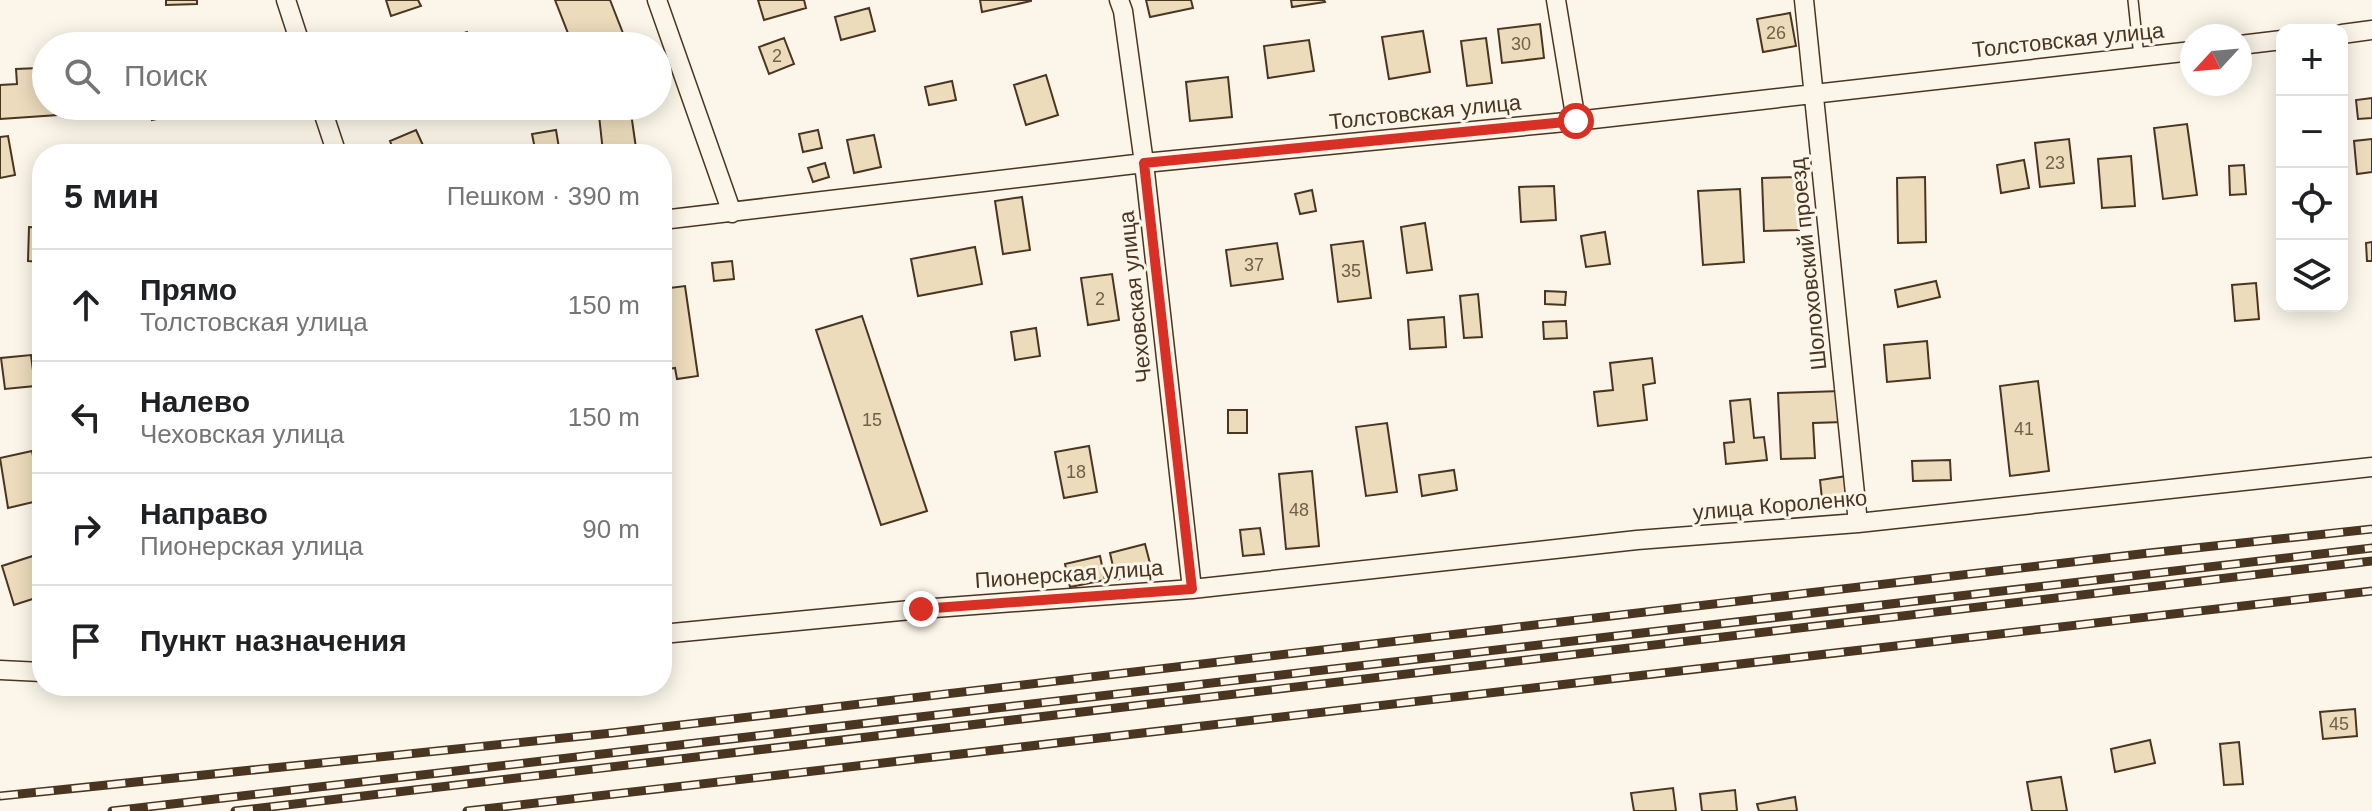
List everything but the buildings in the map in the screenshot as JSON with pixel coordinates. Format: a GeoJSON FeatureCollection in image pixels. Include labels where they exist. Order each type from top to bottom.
{"type":"FeatureCollection","features":[{"type":"Feature","properties":{"kind":"street"},"geometry":{"type":"LineString","coordinates":[[286,0],[296,32]]}},
{"type":"Feature","properties":{"kind":"street"},"geometry":{"type":"LineString","coordinates":[[657,0],[668,32]]}},
{"type":"Feature","properties":{"kind":"street","name":"Чеховская улица"},"geometry":{"type":"LineString","coordinates":[[1119,0],[1144,163],[1192,589]]}},
{"type":"Feature","properties":{"kind":"street"},"geometry":{"type":"LineString","coordinates":[[1556,0],[1576,121]]}},
{"type":"Feature","properties":{"kind":"street","name":"Шолоховский проезд"},"geometry":{"type":"LineString","coordinates":[[1804,0],[1858,523]]}},
{"type":"Feature","properties":{"kind":"street"},"geometry":{"type":"LineString","coordinates":[[2348,33],[2372,30]]}},
{"type":"Feature","properties":{"kind":"street"},"geometry":{"type":"LineString","coordinates":[[2252,44],[2276,41]]}},
{"type":"Feature","properties":{"kind":"street"},"geometry":{"type":"LineString","coordinates":[[672,43],[732,213]]}},
{"type":"Feature","properties":{"kind":"street","name":"Толстовская улица"},"geometry":{"type":"LineString","coordinates":[[672,219],[1144,163],[1576,121],[2180,52]]}},
{"type":"Feature","properties":{"kind":"street"},"geometry":{"type":"LineString","coordinates":[[326,120],[334,144]]}},
{"type":"Feature","properties":{"kind":"street","name":"улица Короленко"},"geometry":{"type":"LineString","coordinates":[[1192,589],[1637,540],[1858,523],[2372,467]]}},
{"type":"Feature","properties":{"kind":"street","name":"Пионерская улица"},"geometry":{"type":"LineString","coordinates":[[672,633],[921,609],[1192,589]]}},
{"type":"Feature","properties":{"kind":"street"},"geometry":{"type":"LineString","coordinates":[[0,670],[32,672]]}},
{"type":"Feature","properties":{"kind":"lane"},"geometry":{"type":"LineString","coordinates":[[2133,0],[2139,57]]}},
{"type":"Feature","properties":{"kind":"railway"},"geometry":{"type":"LineString","coordinates":[[0,796],[612,733],[2372,529]]}},
{"type":"Feature","properties":{"kind":"railway"},"geometry":{"type":"LineString","coordinates":[[112,811],[2372,548]]}},
{"type":"Feature","properties":{"kind":"railway"},"geometry":{"type":"LineString","coordinates":[[235,811],[2372,561]]}},
{"type":"Feature","properties":{"kind":"railway"},"geometry":{"type":"LineString","coordinates":[[467,811],[2372,591]]}},
{"type":"Feature","properties":{"kind":"route"},"geometry":{"type":"LineString","coordinates":[[921,609],[1192,589],[1144,163],[1576,121]]}}]}
